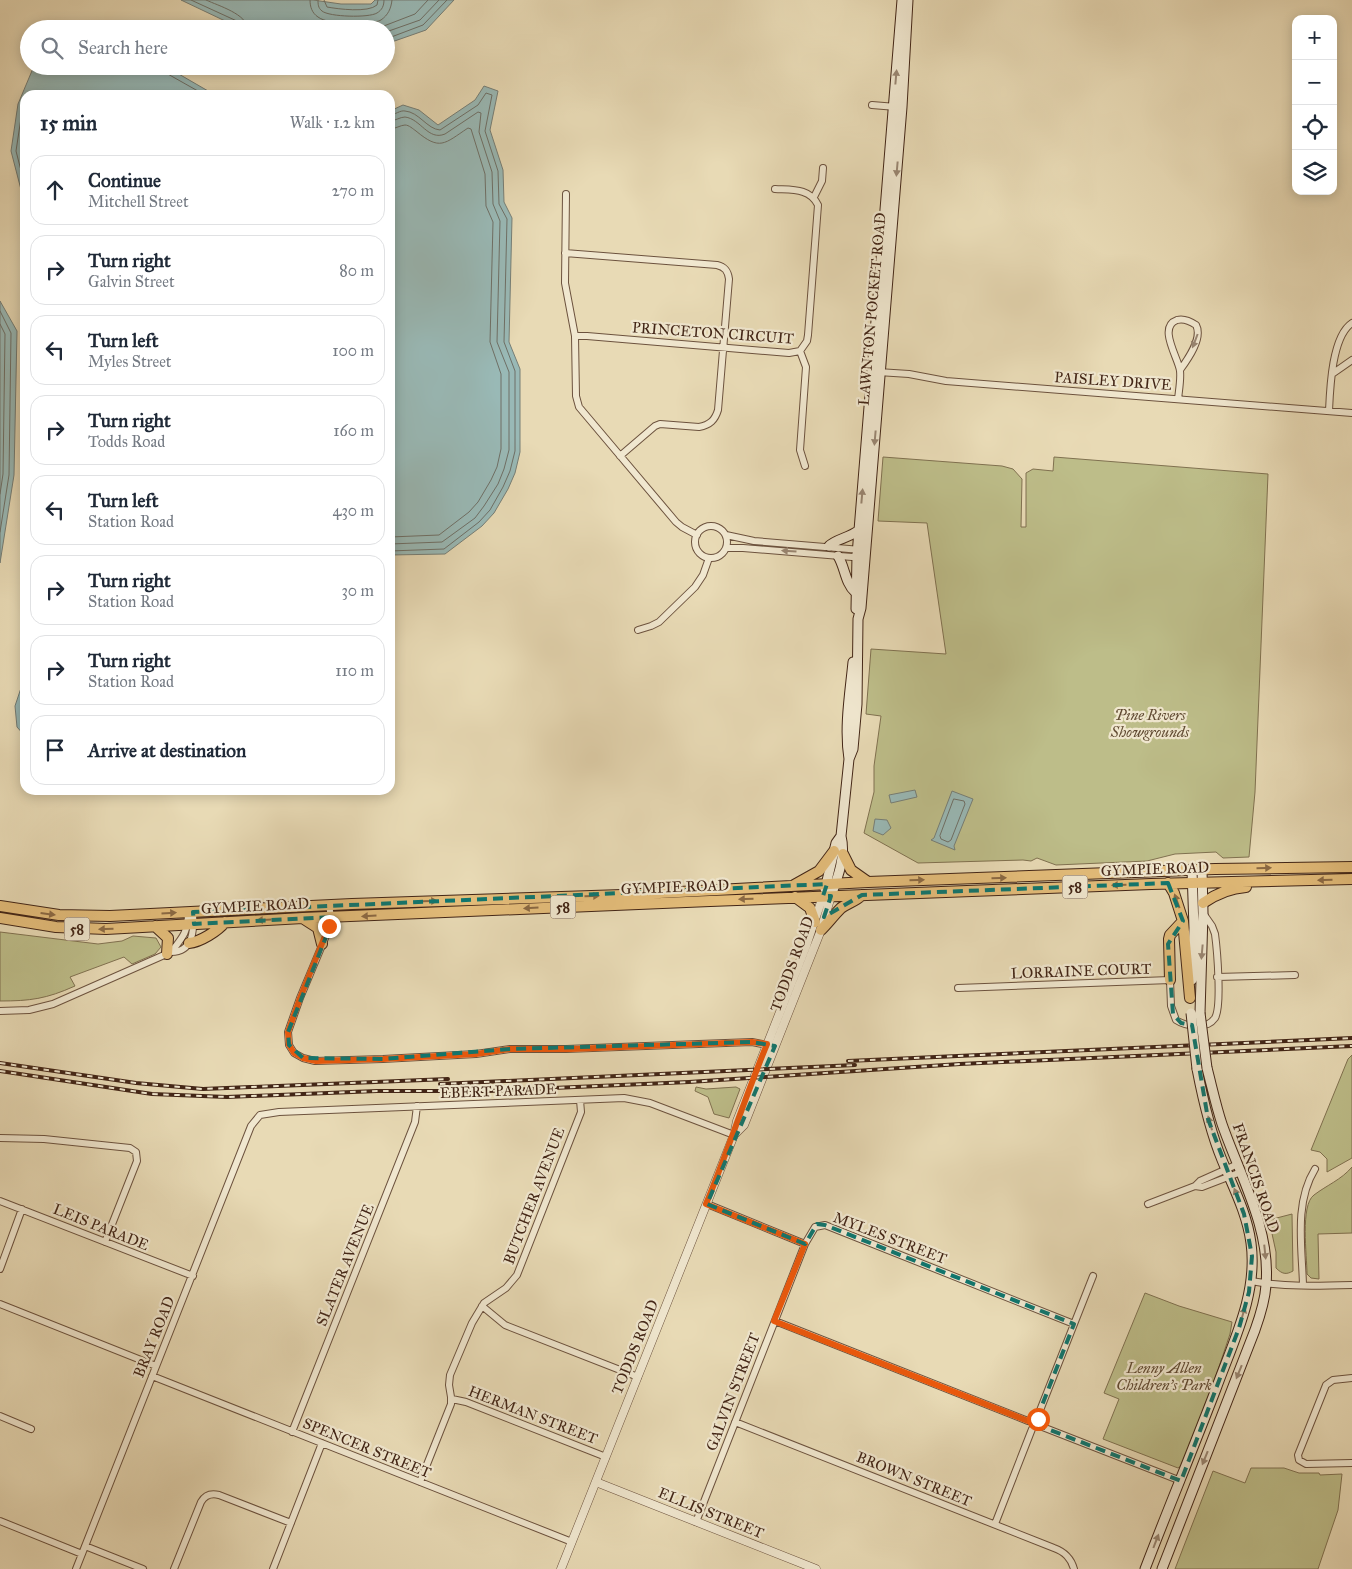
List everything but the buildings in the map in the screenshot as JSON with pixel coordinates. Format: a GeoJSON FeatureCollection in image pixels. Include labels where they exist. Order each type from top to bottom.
{"type":"FeatureCollection","features":[{"type":"Feature","properties":{"kind":"highway"},"geometry":{"type":"LineString","coordinates":[[794,886],[818,871],[838,853],[851,870],[868,882]]}},
{"type":"Feature","properties":{"kind":"highway","name":"GYMPIE ROAD"},"geometry":{"type":"LineString","coordinates":[[0,906],[29,912],[74,916],[110,916],[329,905],[622,895],[868,882],[1197,870],[1352,867]]}},
{"type":"Feature","properties":{"kind":"highway","name":"GYMPIE ROAD"},"geometry":{"type":"LineString","coordinates":[[0,918],[42,926],[74,929],[795,897],[1168,883],[1352,879]]}},
{"type":"Feature","properties":{"kind":"highway"},"geometry":{"type":"LineString","coordinates":[[1203,908],[1215,895],[1235,888],[1253,887],[1260,882]]}},
{"type":"Feature","properties":{"kind":"highway"},"geometry":{"type":"LineString","coordinates":[[1168,883],[1174,893],[1183,921],[1190,998]]}},
{"type":"Feature","properties":{"kind":"highway"},"geometry":{"type":"LineString","coordinates":[[795,897],[810,908],[818,926],[862,895]]}},
{"type":"Feature","properties":{"kind":"highway"},"geometry":{"type":"LineString","coordinates":[[303,918],[318,928],[322,944]]}},
{"type":"Feature","properties":{"kind":"highway"},"geometry":{"type":"LineString","coordinates":[[1170,980],[1169,939],[1170,935],[1183,921]]}},
{"type":"Feature","properties":{"kind":"highway"},"geometry":{"type":"LineString","coordinates":[[189,943],[194,943],[219,930],[225,922]]}},
{"type":"Feature","properties":{"kind":"highway"},"geometry":{"type":"LineString","coordinates":[[155,926],[168,938],[169,953]]}},
{"type":"Feature","properties":{"kind":"main road","name":"LAWNTON POCKET ROAD"},"geometry":{"type":"LineString","coordinates":[[898,107],[902,0]]}},
{"type":"Feature","properties":{"kind":"main road","name":"LAWNTON POCKET ROAD"},"geometry":{"type":"LineString","coordinates":[[831,884],[838,853],[844,844],[842,836],[849,759],[853,749],[857,704],[858,619],[856,592],[908,0]]}},
{"type":"Feature","properties":{"kind":"main road","name":"LAWNTON POCKET ROAD"},"geometry":{"type":"LineString","coordinates":[[858,619],[861,608],[859,530],[876,372]]}},
{"type":"Feature","properties":{"kind":"main road"},"geometry":{"type":"LineString","coordinates":[[829,546],[833,542],[848,538],[859,530]]}},
{"type":"Feature","properties":{"kind":"main road"},"geometry":{"type":"LineString","coordinates":[[838,556],[850,587],[856,592]]}},
{"type":"Feature","properties":{"kind":"main road","name":"FRANCIS ROAD"},"geometry":{"type":"LineString","coordinates":[[1162,1569],[1255,1330],[1262,1307],[1266,1283],[1263,1238],[1256,1214],[1222,1124],[1207,1068],[1196,1013],[1190,998],[1192,992],[1197,870]]}},
{"type":"Feature","properties":{"kind":"main road","name":"FRANCIS ROAD"},"geometry":{"type":"LineString","coordinates":[[1145,1569],[1233,1347],[1251,1280],[1251,1242],[1240,1203],[1208,1119],[1197,1069],[1196,1013],[1203,908],[1197,883]]}},
{"type":"Feature","properties":{"kind":"main road","name":"TODDS ROAD"},"geometry":{"type":"LineString","coordinates":[[827,896],[831,884]]}},
{"type":"Feature","properties":{"kind":"street"},"geometry":{"type":"LineString","coordinates":[[872,105],[898,107]]}},
{"type":"Feature","properties":{"kind":"street"},"geometry":{"type":"LineString","coordinates":[[775,189],[804,192],[814,197],[822,181],[823,168]]}},
{"type":"Feature","properties":{"kind":"street"},"geometry":{"type":"LineString","coordinates":[[566,194],[564,283],[575,336],[576,396],[579,407],[676,522],[697,535]]}},
{"type":"Feature","properties":{"kind":"street","name":"PRINCETON CIRCUIT"},"geometry":{"type":"LineString","coordinates":[[575,336],[789,353],[800,352],[807,341],[808,335],[819,210],[814,197]]}},
{"type":"Feature","properties":{"kind":"street"},"geometry":{"type":"LineString","coordinates":[[565,253],[717,265],[726,269],[729,278],[718,410],[714,420],[705,426],[699,427],[660,424],[620,456]]}},
{"type":"Feature","properties":{"kind":"street"},"geometry":{"type":"LineString","coordinates":[[1178,399],[1180,370],[1170,341],[1169,330],[1173,322],[1187,320],[1196,325],[1199,333],[1190,355],[1180,370]]}},
{"type":"Feature","properties":{"kind":"street"},"geometry":{"type":"LineString","coordinates":[[1329,411],[1332,374],[1339,343],[1345,329],[1352,324]]}},
{"type":"Feature","properties":{"kind":"street"},"geometry":{"type":"LineString","coordinates":[[800,352],[806,366],[800,450],[805,466]]}},
{"type":"Feature","properties":{"kind":"street"},"geometry":{"type":"LineString","coordinates":[[1332,374],[1352,360]]}},
{"type":"Feature","properties":{"kind":"street","name":"PAISLEY DRIVE"},"geometry":{"type":"LineString","coordinates":[[876,372],[909,374],[946,381],[1352,413]]}},
{"type":"Feature","properties":{"kind":"street"},"geometry":{"type":"LineString","coordinates":[[719,527],[728,539],[726,548],[717,557],[709,558],[698,551],[696,544],[697,535],[704,528],[719,527]]}},
{"type":"Feature","properties":{"kind":"street"},"geometry":{"type":"LineString","coordinates":[[726,534],[754,541],[829,546],[861,552]]}},
{"type":"Feature","properties":{"kind":"street"},"geometry":{"type":"LineString","coordinates":[[726,548],[852,557],[861,552]]}},
{"type":"Feature","properties":{"kind":"street"},"geometry":{"type":"LineString","coordinates":[[638,630],[658,622],[695,586],[709,558]]}},
{"type":"Feature","properties":{"kind":"street","name":"TODDS ROAD"},"geometry":{"type":"LineString","coordinates":[[562,1569],[734,1135],[744,1125],[771,1045],[818,926],[827,896]]}},
{"type":"Feature","properties":{"kind":"street"},"geometry":{"type":"LineString","coordinates":[[329,905],[331,917],[329,926],[288,1032],[289,1045],[292,1050],[298,1056],[309,1060],[391,1059],[476,1054],[510,1049],[571,1049],[752,1042],[771,1045]]}},
{"type":"Feature","properties":{"kind":"street","name":"LORRAINE COURT"},"geometry":{"type":"LineString","coordinates":[[958,988],[1170,980],[1171,1006],[1176,1020],[1194,1026],[1207,1025],[1214,1019],[1218,1010],[1218,977],[1215,934],[1203,908]]}},
{"type":"Feature","properties":{"kind":"street"},"geometry":{"type":"LineString","coordinates":[[0,1011],[28,1010],[53,1004],[169,953],[184,949],[193,934],[191,912]]}},
{"type":"Feature","properties":{"kind":"street"},"geometry":{"type":"LineString","coordinates":[[169,953],[191,924]]}},
{"type":"Feature","properties":{"kind":"street"},"geometry":{"type":"LineString","coordinates":[[1218,977],[1295,975]]}},
{"type":"Feature","properties":{"kind":"street","name":"EBERT PARADE"},"geometry":{"type":"LineString","coordinates":[[258,1116],[269,1112],[624,1098],[642,1101],[734,1135]]}},
{"type":"Feature","properties":{"kind":"street","name":"BUTCHER AVENUE"},"geometry":{"type":"LineString","coordinates":[[420,1482],[452,1399],[449,1384],[450,1375],[472,1323],[482,1306],[492,1296],[508,1286],[519,1271],[581,1112],[580,1100]]}},
{"type":"Feature","properties":{"kind":"street","name":"SLATER AVENUE"},"geometry":{"type":"LineString","coordinates":[[292,1432],[415,1122],[416,1106]]}},
{"type":"Feature","properties":{"kind":"street","name":"BRAY ROAD"},"geometry":{"type":"LineString","coordinates":[[76,1569],[251,1126],[258,1116]]}},
{"type":"Feature","properties":{"kind":"street"},"geometry":{"type":"LineString","coordinates":[[0,1138],[63,1141],[130,1148],[136,1152],[137,1161],[105,1242]]}},
{"type":"Feature","properties":{"kind":"street"},"geometry":{"type":"LineString","coordinates":[[1148,1204],[1195,1186],[1202,1187],[1239,1168]]}},
{"type":"Feature","properties":{"kind":"street"},"geometry":{"type":"LineString","coordinates":[[1303,1286],[1301,1214],[1303,1194],[1315,1169]]}},
{"type":"Feature","properties":{"kind":"street","name":"LEIS PARADE"},"geometry":{"type":"LineString","coordinates":[[0,1201],[193,1276]]}},
{"type":"Feature","properties":{"kind":"street"},"geometry":{"type":"LineString","coordinates":[[706,1204],[805,1244]]}},
{"type":"Feature","properties":{"kind":"street"},"geometry":{"type":"LineString","coordinates":[[0,1269],[22,1209]]}},
{"type":"Feature","properties":{"kind":"street","name":"MYLES STREET"},"geometry":{"type":"LineString","coordinates":[[805,1244],[815,1226],[825,1225],[1074,1324]]}},
{"type":"Feature","properties":{"kind":"street","name":"GALVIN STREET"},"geometry":{"type":"LineString","coordinates":[[696,1522],[805,1244]]}},
{"type":"Feature","properties":{"kind":"street"},"geometry":{"type":"LineString","coordinates":[[1036,1418],[1093,1276]]}},
{"type":"Feature","properties":{"kind":"street"},"geometry":{"type":"LineString","coordinates":[[1251,1280],[1303,1286],[1352,1284]]}},
{"type":"Feature","properties":{"kind":"street"},"geometry":{"type":"LineString","coordinates":[[0,1304],[156,1366]]}},
{"type":"Feature","properties":{"kind":"street"},"geometry":{"type":"LineString","coordinates":[[482,1306],[505,1325],[638,1377]]}},
{"type":"Feature","properties":{"kind":"street"},"geometry":{"type":"LineString","coordinates":[[774,1321],[1028,1421]]}},
{"type":"Feature","properties":{"kind":"street","name":"SPENCER STREET"},"geometry":{"type":"LineString","coordinates":[[152,1376],[572,1542]]}},
{"type":"Feature","properties":{"kind":"street"},"geometry":{"type":"LineString","coordinates":[[1352,1378],[1333,1380],[1326,1385],[1298,1455],[1299,1460],[1306,1464],[1352,1463]]}},
{"type":"Feature","properties":{"kind":"street","name":"HERMAN STREET"},"geometry":{"type":"LineString","coordinates":[[452,1399],[466,1402],[606,1457]]}},
{"type":"Feature","properties":{"kind":"street"},"geometry":{"type":"LineString","coordinates":[[0,1416],[31,1429]]}},
{"type":"Feature","properties":{"kind":"street"},"geometry":{"type":"LineString","coordinates":[[1028,1421],[1031,1418],[1036,1418]]}},
{"type":"Feature","properties":{"kind":"street"},"geometry":{"type":"LineString","coordinates":[[1036,1418],[1040,1422],[1040,1426]]}},
{"type":"Feature","properties":{"kind":"street"},"geometry":{"type":"LineString","coordinates":[[1028,1421],[1029,1427],[1032,1430]]}},
{"type":"Feature","properties":{"kind":"street","name":"BROWN STREET"},"geometry":{"type":"LineString","coordinates":[[735,1422],[1062,1551],[1071,1560],[1074,1569]]}},
{"type":"Feature","properties":{"kind":"street"},"geometry":{"type":"LineString","coordinates":[[1040,1426],[1181,1481]]}},
{"type":"Feature","properties":{"kind":"street"},"geometry":{"type":"LineString","coordinates":[[1032,1430],[1038,1429],[1040,1426]]}},
{"type":"Feature","properties":{"kind":"street"},"geometry":{"type":"LineString","coordinates":[[995,1524],[1032,1430]]}},
{"type":"Feature","properties":{"kind":"street"},"geometry":{"type":"LineString","coordinates":[[273,1569],[322,1443]]}},
{"type":"Feature","properties":{"kind":"street","name":"ELLIS STREET"},"geometry":{"type":"LineString","coordinates":[[596,1482],[816,1569]]}},
{"type":"Feature","properties":{"kind":"street"},"geometry":{"type":"LineString","coordinates":[[174,1569],[201,1502],[207,1495],[219,1495],[291,1524]]}},
{"type":"Feature","properties":{"kind":"street"},"geometry":{"type":"LineString","coordinates":[[0,1521],[82,1554]]}},
{"type":"Feature","properties":{"kind":"street"},"geometry":{"type":"LineString","coordinates":[[85,1546],[143,1569]]}},
{"type":"Feature","properties":{"kind":"highlighted area"},"geometry":{"type":"Polygon","coordinates":[[[1168,883],[1183,921],[1168,944],[1173,1014],[1181,1023],[1192,1025],[1208,1119],[1244,1214],[1252,1256],[1249,1292],[1239,1328],[1181,1481],[1040,1426],[1041,1420],[1037,1418],[1074,1324],[825,1225],[817,1224],[805,1244],[707,1204],[775,1046],[752,1042],[510,1049],[383,1059],[303,1058],[289,1045],[288,1032],[334,917],[194,924],[193,912],[827,884],[823,896],[831,896],[824,917],[862,895],[1168,883]]]}},
{"type":"Feature","properties":{"kind":"green space","name":"Pine Rivers Showgrounds"},"geometry":{"type":"Polygon","coordinates":[[[883,457],[1002,466],[1013,469],[1022,479],[1021,527],[1026,527],[1026,473],[1033,469],[1053,471],[1054,457],[1268,474],[1255,792],[1249,857],[1223,858],[1216,852],[1175,854],[1147,861],[1056,865],[1037,858],[1031,861],[918,863],[864,833],[874,792],[874,766],[881,716],[866,714],[871,649],[946,654],[927,523],[878,521],[883,457]]]}},
{"type":"Feature","properties":{"kind":"green space"},"geometry":{"type":"Polygon","coordinates":[[[0,932],[98,944],[122,941],[133,936],[156,938],[161,947],[155,954],[132,964],[124,957],[70,977],[75,986],[55,994],[29,1000],[0,1001],[0,932]]]}},
{"type":"Feature","properties":{"kind":"green space"},"geometry":{"type":"Polygon","coordinates":[[[1352,1055],[1352,1158],[1327,1172],[1327,1159],[1320,1152],[1311,1150],[1348,1059],[1352,1055]]]}},
{"type":"Feature","properties":{"kind":"green space"},"geometry":{"type":"Polygon","coordinates":[[[696,1087],[706,1089],[736,1087],[740,1089],[729,1118],[714,1114],[708,1097],[695,1091],[696,1087]]]}},
{"type":"Feature","properties":{"kind":"green space"},"geometry":{"type":"Polygon","coordinates":[[[1352,1167],[1352,1233],[1318,1234],[1319,1279],[1311,1278],[1307,1274],[1305,1232],[1307,1209],[1314,1195],[1339,1179],[1352,1167]]]}},
{"type":"Feature","properties":{"kind":"green space"},"geometry":{"type":"Polygon","coordinates":[[[1292,1214],[1293,1271],[1284,1273],[1276,1268],[1276,1252],[1269,1220],[1292,1214]]]}},
{"type":"Feature","properties":{"kind":"green space","name":"Lenny Allen Children's Park"},"geometry":{"type":"Polygon","coordinates":[[[1145,1293],[1179,1306],[1232,1322],[1230,1334],[1187,1462],[1178,1468],[1103,1439],[1119,1399],[1104,1393],[1145,1293]]]}},
{"type":"Feature","properties":{"kind":"green space"},"geometry":{"type":"Polygon","coordinates":[[[1251,1468],[1284,1468],[1299,1473],[1319,1473],[1320,1475],[1342,1474],[1338,1510],[1318,1569],[1175,1569],[1213,1471],[1245,1483],[1251,1468]]]}},
{"type":"Feature","properties":{"kind":"water"},"geometry":{"type":"Polygon","coordinates":[[[181,0],[313,0],[341,4],[371,4],[375,0],[454,0],[426,30],[395,41],[395,20],[223,20],[181,0]]]}},
{"type":"Feature","properties":{"kind":"water"},"geometry":{"type":"Polygon","coordinates":[[[30,75],[181,75],[206,90],[24,90],[30,75]]]}},
{"type":"Feature","properties":{"kind":"water"},"geometry":{"type":"Polygon","coordinates":[[[484,86],[498,91],[490,130],[503,170],[504,202],[512,218],[509,342],[520,369],[520,452],[515,473],[508,489],[494,513],[482,526],[445,554],[395,555],[395,109],[403,105],[419,110],[438,125],[475,100],[484,86]]]}},
{"type":"Feature","properties":{"kind":"water"},"geometry":{"type":"Polygon","coordinates":[[[20,99],[20,186],[11,151],[20,99]]]}},
{"type":"Feature","properties":{"kind":"water"},"geometry":{"type":"Polygon","coordinates":[[[0,301],[17,331],[14,475],[0,563],[0,301]]]}},
{"type":"Feature","properties":{"kind":"water"},"geometry":{"type":"Polygon","coordinates":[[[20,691],[20,730],[17,727],[15,706],[20,691]]]}},
{"type":"Feature","properties":{"kind":"water"},"geometry":{"type":"Polygon","coordinates":[[[915,790],[917,797],[891,803],[889,795],[915,790]]]}},
{"type":"Feature","properties":{"kind":"water"},"geometry":{"type":"Polygon","coordinates":[[[952,791],[973,799],[954,846],[955,850],[931,840],[934,838],[952,791]]]}},
{"type":"Feature","properties":{"kind":"water"},"geometry":{"type":"Polygon","coordinates":[[[875,819],[887,820],[891,828],[883,835],[873,831],[875,819]]]}},
{"type":"Feature","properties":{"kind":"railway"},"geometry":{"type":"LineString","coordinates":[[848,1061],[1352,1038]]}},
{"type":"Feature","properties":{"kind":"railway"},"geometry":{"type":"LineString","coordinates":[[0,1071],[152,1094],[227,1097],[377,1091],[488,1091],[689,1082],[960,1064],[1352,1046]]}},
{"type":"Feature","properties":{"kind":"railway"},"geometry":{"type":"LineString","coordinates":[[0,1063],[136,1083],[203,1089],[448,1079]]}},
{"type":"Feature","properties":{"kind":"railway"},"geometry":{"type":"LineString","coordinates":[[440,1084],[855,1065]]}},
{"type":"Feature","properties":{"kind":"route"},"geometry":{"type":"LineString","coordinates":[[329,926],[288,1032],[289,1045],[294,1053],[309,1060],[357,1060],[476,1054],[528,1048],[571,1049],[752,1042],[767,1044],[736,1121],[734,1135],[706,1204],[805,1244],[774,1321],[1028,1421],[1035,1417],[1038,1419]]}}]}
